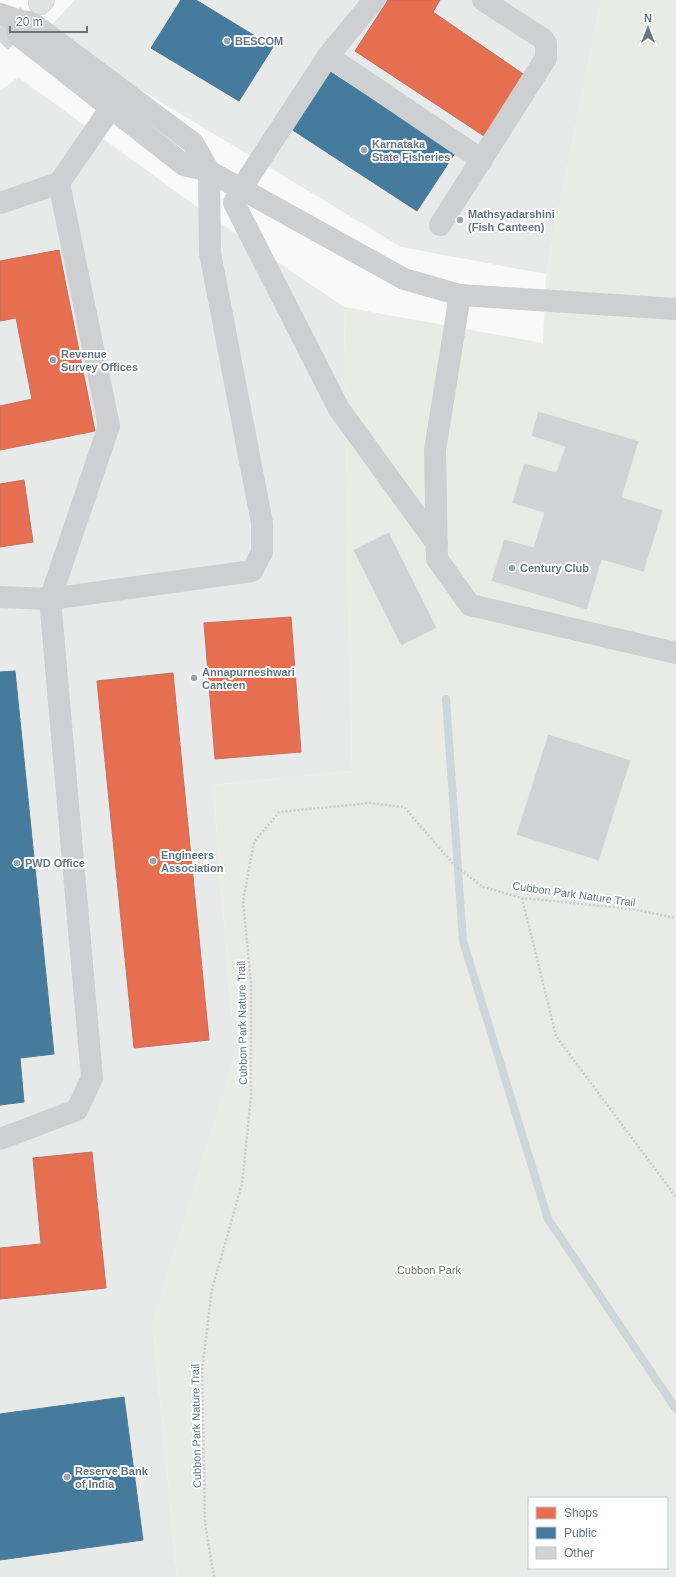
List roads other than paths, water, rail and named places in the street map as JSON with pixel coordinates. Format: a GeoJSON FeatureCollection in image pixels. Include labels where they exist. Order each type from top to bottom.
{"type":"FeatureCollection","features":[{"type":"Feature","properties":{"kind":"street"},"geometry":{"type":"LineString","coordinates":[[374,0],[328,56],[241,189],[234,203],[339,409],[437,544]]}},
{"type":"Feature","properties":{"kind":"street"},"geometry":{"type":"LineString","coordinates":[[440,225],[546,58],[546,43],[543,39],[483,0]]}},
{"type":"Feature","properties":{"kind":"street"},"geometry":{"type":"LineString","coordinates":[[8,18],[18,35],[110,109],[184,165],[209,171],[404,278],[460,295],[676,309]]}},
{"type":"Feature","properties":{"kind":"street"},"geometry":{"type":"LineString","coordinates":[[0,597],[50,599],[252,571],[262,552],[262,523],[210,253],[209,171],[193,143],[31,22],[8,18]]}},
{"type":"Feature","properties":{"kind":"street"},"geometry":{"type":"LineString","coordinates":[[328,56],[482,160]]}},
{"type":"Feature","properties":{"kind":"street"},"geometry":{"type":"LineString","coordinates":[[0,203],[59,183],[110,109]]}},
{"type":"Feature","properties":{"kind":"street"},"geometry":{"type":"LineString","coordinates":[[0,1139],[77,1110],[92,1078],[50,599],[109,426],[59,183]]}},
{"type":"Feature","properties":{"kind":"street"},"geometry":{"type":"LineString","coordinates":[[460,295],[436,450],[437,559],[470,605],[676,653]]}},
{"type":"Feature","properties":{"kind":"waterway"},"geometry":{"type":"LineString","coordinates":[[446,699],[463,941],[548,1219],[676,1409]]}},
{"type":"Feature","properties":{"kind":"tunnel"},"geometry":{"type":"LineString","coordinates":[[0,42],[28,15]]}},
{"type":"Feature","properties":{"kind":"place","name":"BESCOM"},"geometry":{"type":"Point","coordinates":[227,41]}},
{"type":"Feature","properties":{"kind":"place","name":"Karnataka State Fisheries"},"geometry":{"type":"Point","coordinates":[364,150]}},
{"type":"Feature","properties":{"kind":"place","name":"Mathsyadarshini (Fish Canteen)"},"geometry":{"type":"Point","coordinates":[460,220]}},
{"type":"Feature","properties":{"kind":"place","name":"Revenue Survey Offices"},"geometry":{"type":"Point","coordinates":[53,360]}},
{"type":"Feature","properties":{"kind":"place","name":"Century Club"},"geometry":{"type":"Point","coordinates":[512,568]}},
{"type":"Feature","properties":{"kind":"place","name":"Annapurneshwari Canteen"},"geometry":{"type":"Point","coordinates":[194,678]}},
{"type":"Feature","properties":{"kind":"place","name":"Engineers Association"},"geometry":{"type":"Point","coordinates":[153,861]}},
{"type":"Feature","properties":{"kind":"place","name":"PWD Office"},"geometry":{"type":"Point","coordinates":[17,863]}},
{"type":"Feature","properties":{"kind":"place","name":"Reserve Bank of India"},"geometry":{"type":"Point","coordinates":[67,1477]}},
{"type":"Feature","properties":{"kind":"park label","name":"Cubbon Park"},"geometry":{"type":"Point","coordinates":[429,1270]}}]}
